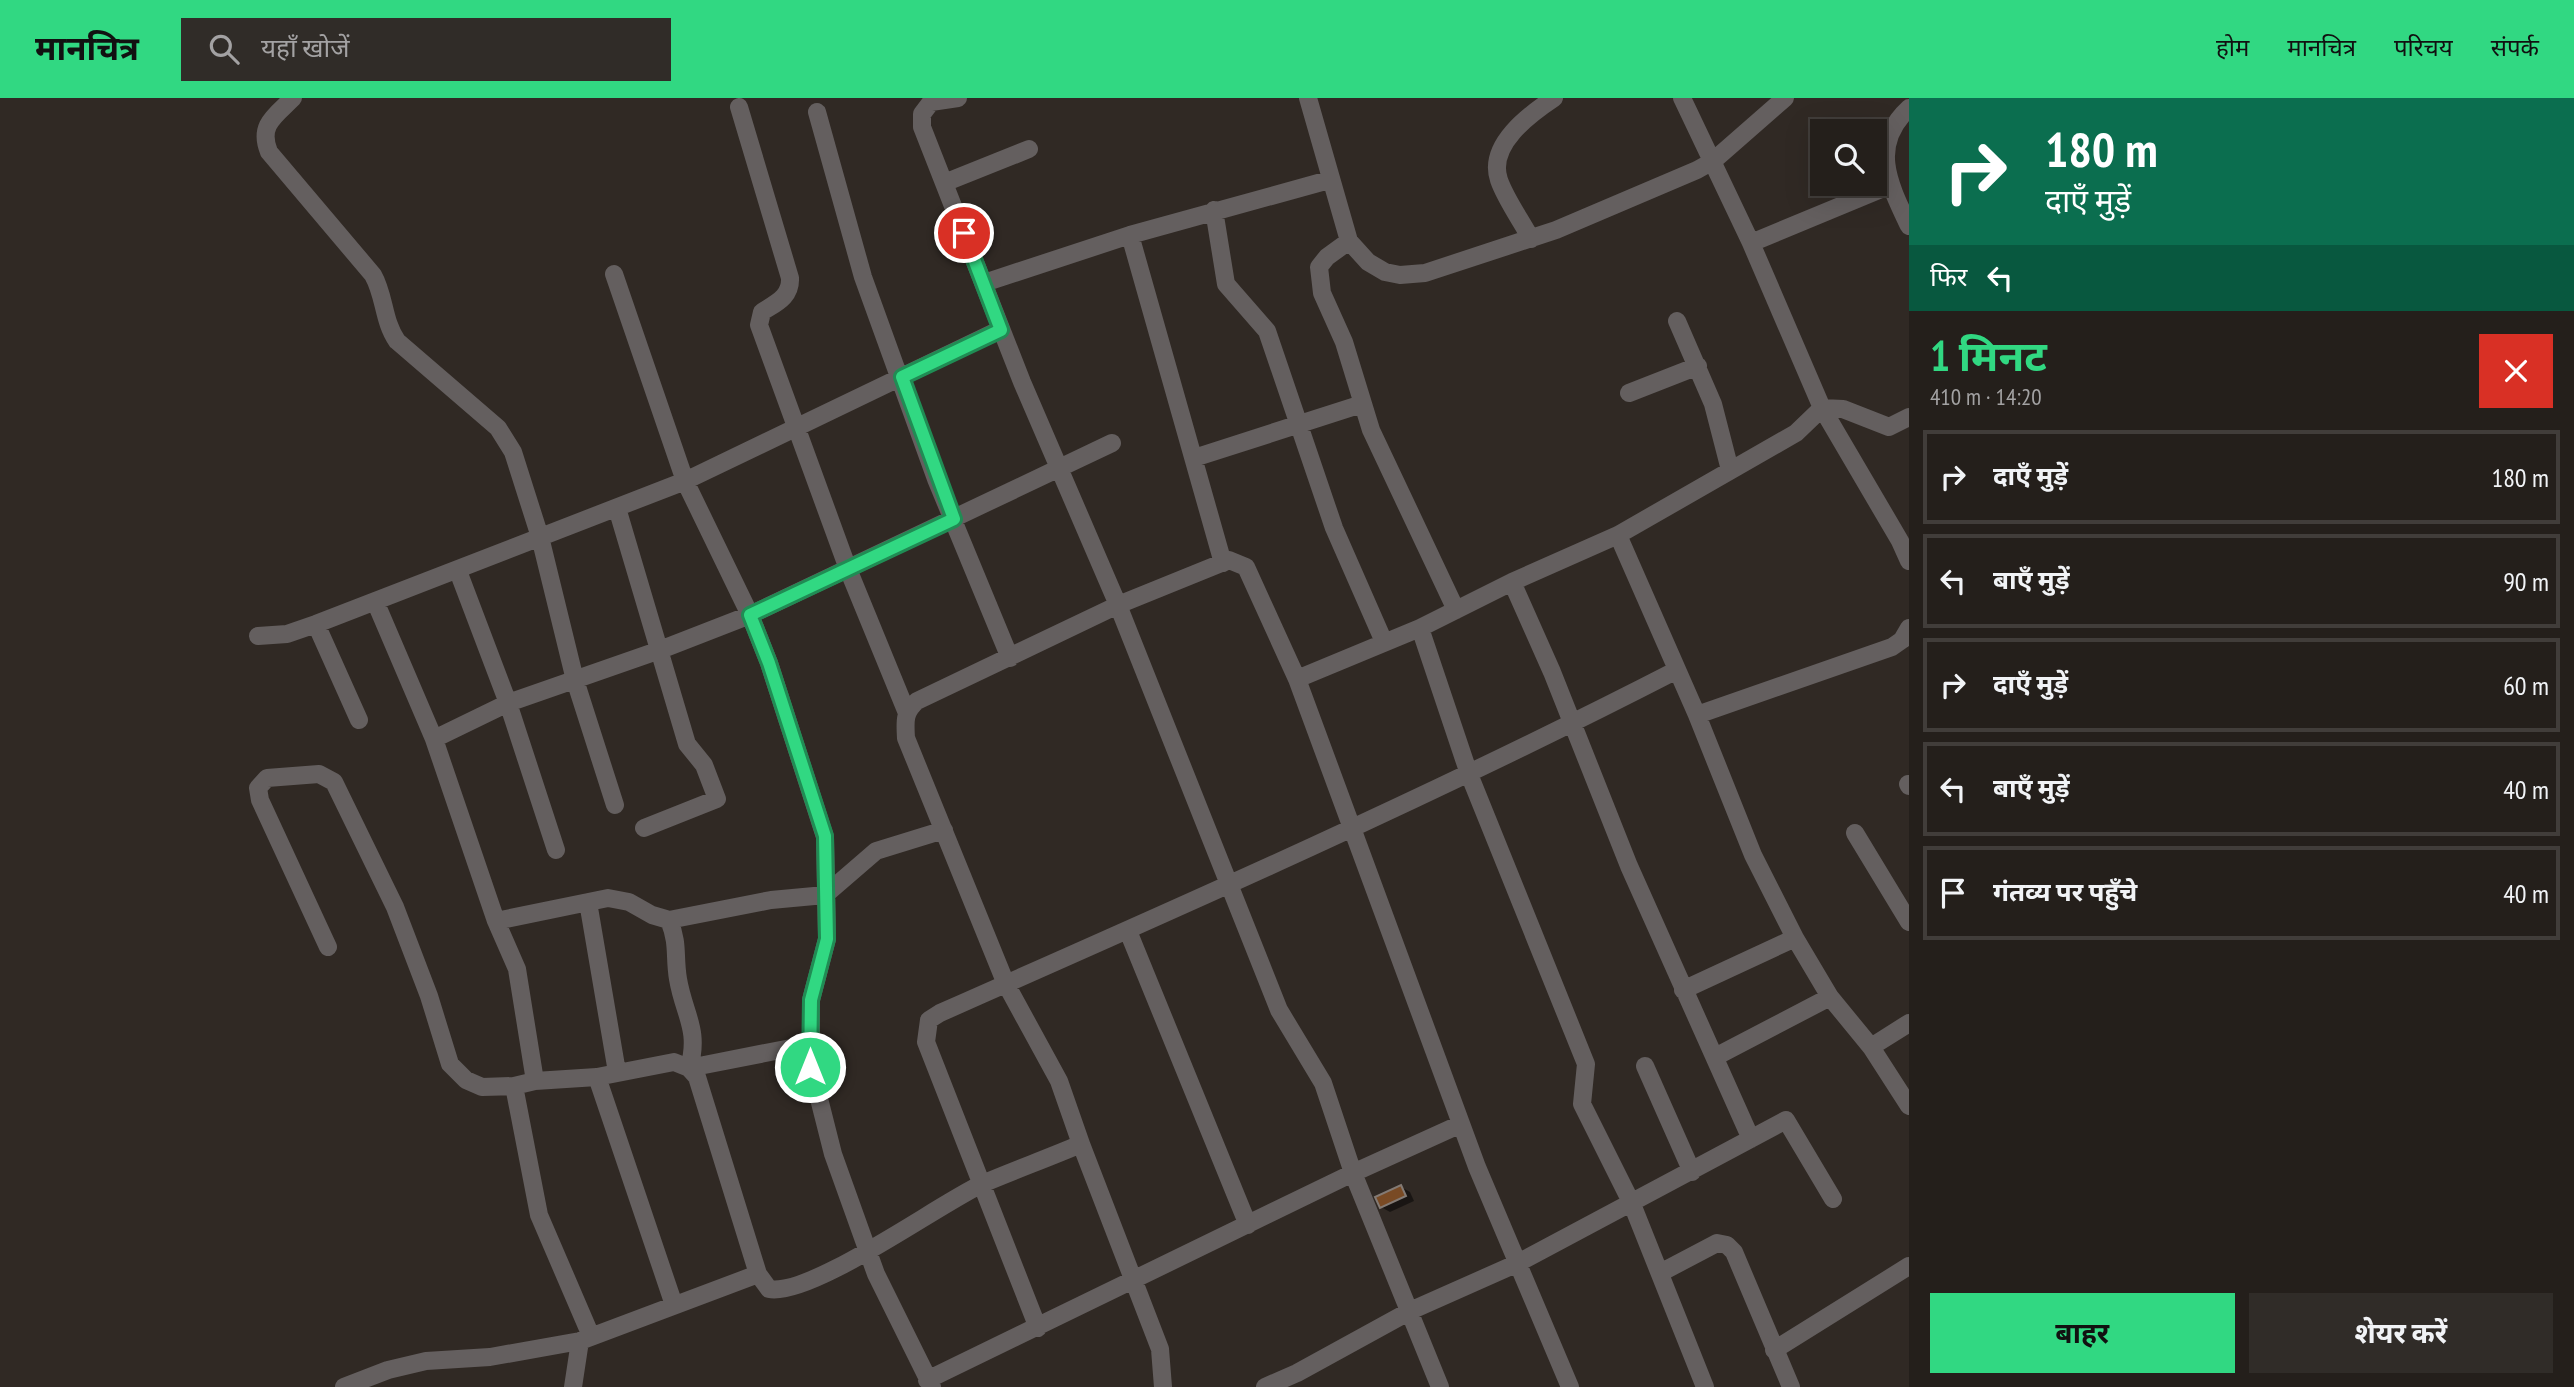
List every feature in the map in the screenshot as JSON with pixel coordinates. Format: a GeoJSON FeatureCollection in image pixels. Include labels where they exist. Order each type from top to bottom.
{"type":"FeatureCollection","features":[{"type":"Feature","properties":{"kind":"street"},"geometry":{"type":"LineString","coordinates":[[293,98],[267,124],[264,140],[269,152],[373,275],[383,297],[390,332],[397,341],[498,428],[519,466],[540,537],[575,680],[615,805]]}},
{"type":"Feature","properties":{"kind":"street"},"geometry":{"type":"LineString","coordinates":[[958,98],[930,102],[922,114],[922,127],[1001,330],[1118,605],[1279,1010],[1323,1083],[1353,1173],[1440,1387]]}},
{"type":"Feature","properties":{"kind":"street"},"geometry":{"type":"LineString","coordinates":[[1308,98],[1329,180],[1349,241],[1368,262],[1385,272],[1401,275],[1425,273],[1556,230],[1713,160],[1785,98]]}},
{"type":"Feature","properties":{"kind":"street"},"geometry":{"type":"LineString","coordinates":[[1531,239],[1499,181],[1499,157],[1514,131],[1527,116],[1554,98]]}},
{"type":"Feature","properties":{"kind":"street"},"geometry":{"type":"LineString","coordinates":[[1682,98],[1751,243],[1822,408],[1909,561]]}},
{"type":"Feature","properties":{"kind":"street"},"geometry":{"type":"LineString","coordinates":[[739,107],[791,286],[786,297],[762,312],[759,318],[848,569],[907,713],[906,737],[1006,984],[1059,1081],[1160,1349],[1163,1387]]}},
{"type":"Feature","properties":{"kind":"street"},"geometry":{"type":"LineString","coordinates":[[1909,108],[1895,122],[1886,143],[1891,185],[1909,226]]}},
{"type":"Feature","properties":{"kind":"street"},"geometry":{"type":"LineString","coordinates":[[817,112],[863,277],[954,519],[1010,658]]}},
{"type":"Feature","properties":{"kind":"street"},"geometry":{"type":"LineString","coordinates":[[944,183],[1028,149]]}},
{"type":"Feature","properties":{"kind":"street"},"geometry":{"type":"LineString","coordinates":[[984,283],[1130,235],[1329,180]]}},
{"type":"Feature","properties":{"kind":"street"},"geometry":{"type":"LineString","coordinates":[[1751,243],[1891,185]]}},
{"type":"Feature","properties":{"kind":"street"},"geometry":{"type":"LineString","coordinates":[[1214,210],[1226,285],[1267,331],[1296,425],[1354,578],[1384,642]]}},
{"type":"Feature","properties":{"kind":"street"},"geometry":{"type":"LineString","coordinates":[[1130,235],[1223,563]]}},
{"type":"Feature","properties":{"kind":"street"},"geometry":{"type":"LineString","coordinates":[[1349,241],[1327,257],[1319,267],[1318,278],[1344,342],[1362,404],[1390,474],[1456,610]]}},
{"type":"Feature","properties":{"kind":"street"},"geometry":{"type":"LineString","coordinates":[[614,274],[685,481],[750,615],[769,663],[825,836],[827,939],[811,1000],[810,1067],[833,1154],[876,1275],[930,1384],[1248,1224],[1461,1124]]}},
{"type":"Feature","properties":{"kind":"street"},"geometry":{"type":"LineString","coordinates":[[1677,321],[1698,366],[1719,424],[1730,470]]}},
{"type":"Feature","properties":{"kind":"street"},"geometry":{"type":"LineString","coordinates":[[258,636],[288,634],[316,624],[685,481],[1001,330]]}},
{"type":"Feature","properties":{"kind":"street"},"geometry":{"type":"LineString","coordinates":[[1629,393],[1698,366]]}},
{"type":"Feature","properties":{"kind":"street"},"geometry":{"type":"LineString","coordinates":[[1194,458],[1362,404]]}},
{"type":"Feature","properties":{"kind":"street"},"geometry":{"type":"LineString","coordinates":[[1297,679],[1420,628],[1512,582],[1618,535],[1796,433],[1822,408],[1843,409],[1888,427],[1909,417]]}},
{"type":"Feature","properties":{"kind":"street"},"geometry":{"type":"LineString","coordinates":[[433,739],[508,703],[660,650],[750,615],[1112,443]]}},
{"type":"Feature","properties":{"kind":"street"},"geometry":{"type":"LineString","coordinates":[[617,508],[687,744],[704,765],[717,799],[644,828]]}},
{"type":"Feature","properties":{"kind":"street"},"geometry":{"type":"LineString","coordinates":[[1618,535],[1675,671],[1697,715],[1754,855],[1795,938],[1830,997],[1871,1047],[1909,1106]]}},
{"type":"Feature","properties":{"kind":"street"},"geometry":{"type":"LineString","coordinates":[[907,713],[917,701],[1118,605],[1229,560],[1246,567],[1297,679],[1461,1124],[1570,1387]]}},
{"type":"Feature","properties":{"kind":"street"},"geometry":{"type":"LineString","coordinates":[[458,571],[508,703],[556,850]]}},
{"type":"Feature","properties":{"kind":"street"},"geometry":{"type":"LineString","coordinates":[[1512,582],[1683,990],[1751,1139]]}},
{"type":"Feature","properties":{"kind":"street"},"geometry":{"type":"LineString","coordinates":[[375,601],[433,739],[496,921],[517,969],[535,1081]]}},
{"type":"Feature","properties":{"kind":"street"},"geometry":{"type":"LineString","coordinates":[[316,624],[359,720]]}},
{"type":"Feature","properties":{"kind":"street"},"geometry":{"type":"LineString","coordinates":[[1420,628],[1469,774],[1586,1064],[1582,1104],[1632,1204],[1705,1387]]}},
{"type":"Feature","properties":{"kind":"street"},"geometry":{"type":"LineString","coordinates":[[1697,715],[1892,647],[1902,640],[1909,628]]}},
{"type":"Feature","properties":{"kind":"street"},"geometry":{"type":"LineString","coordinates":[[1038,1328],[926,1042],[929,1020],[1469,774],[1675,671]]}},
{"type":"Feature","properties":{"kind":"street"},"geometry":{"type":"LineString","coordinates":[[328,947],[260,800],[258,788],[267,778],[319,774],[334,782],[403,927],[429,996],[450,1064],[466,1080],[482,1087],[514,1086],[535,1081],[597,1077],[674,1062],[689,1068],[698,1077],[758,1274],[769,1289],[788,1289],[867,1250],[980,1185],[1081,1144]]}},
{"type":"Feature","properties":{"kind":"street"},"geometry":{"type":"LineString","coordinates":[[496,921],[618,898],[669,920],[771,900],[825,895],[876,851],[944,830]]}},
{"type":"Feature","properties":{"kind":"street"},"geometry":{"type":"LineString","coordinates":[[1855,833],[1909,922]]}},
{"type":"Feature","properties":{"kind":"street"},"geometry":{"type":"LineString","coordinates":[[587,902],[617,1072]]}},
{"type":"Feature","properties":{"kind":"street"},"geometry":{"type":"LineString","coordinates":[[669,920],[677,941],[679,984],[694,1029],[694,1050],[689,1068]]}},
{"type":"Feature","properties":{"kind":"street"},"geometry":{"type":"LineString","coordinates":[[1128,931],[1248,1224]]}},
{"type":"Feature","properties":{"kind":"street"},"geometry":{"type":"LineString","coordinates":[[1683,990],[1795,938]]}},
{"type":"Feature","properties":{"kind":"street"},"geometry":{"type":"LineString","coordinates":[[1715,1057],[1830,997]]}},
{"type":"Feature","properties":{"kind":"street"},"geometry":{"type":"LineString","coordinates":[[1871,1047],[1909,1023]]}},
{"type":"Feature","properties":{"kind":"street"},"geometry":{"type":"LineString","coordinates":[[689,1068],[791,1048],[811,1048]]}},
{"type":"Feature","properties":{"kind":"street"},"geometry":{"type":"LineString","coordinates":[[1645,1066],[1692,1172]]}},
{"type":"Feature","properties":{"kind":"street"},"geometry":{"type":"LineString","coordinates":[[597,1077],[674,1305]]}},
{"type":"Feature","properties":{"kind":"street"},"geometry":{"type":"LineString","coordinates":[[514,1086],[539,1215],[586,1339],[573,1387]]}},
{"type":"Feature","properties":{"kind":"street"},"geometry":{"type":"LineString","coordinates":[[1265,1387],[1300,1380],[1410,1311],[1518,1263],[1786,1120],[1833,1199]]}},
{"type":"Feature","properties":{"kind":"street"},"geometry":{"type":"LineString","coordinates":[[1660,1273],[1717,1243],[1727,1245],[1734,1252],[1791,1387]]}},
{"type":"Feature","properties":{"kind":"street"},"geometry":{"type":"LineString","coordinates":[[1774,1350],[1909,1266]]}},
{"type":"Feature","properties":{"kind":"street"},"geometry":{"type":"LineString","coordinates":[[344,1387],[388,1370],[426,1361],[490,1357],[586,1339],[758,1274]]}},
{"type":"Feature","properties":{"kind":"building"},"geometry":{"type":"Polygon","coordinates":[[[1401,1185],[1406,1196],[1380,1208],[1375,1197],[1401,1185]]]}},
{"type":"Feature","properties":{"kind":"route"},"geometry":{"type":"LineString","coordinates":[[810,1067],[811,1000],[827,939],[825,836],[798,760],[769,663],[750,615],[954,519],[936,479],[902,377],[1001,330],[964,233]]}}]}
